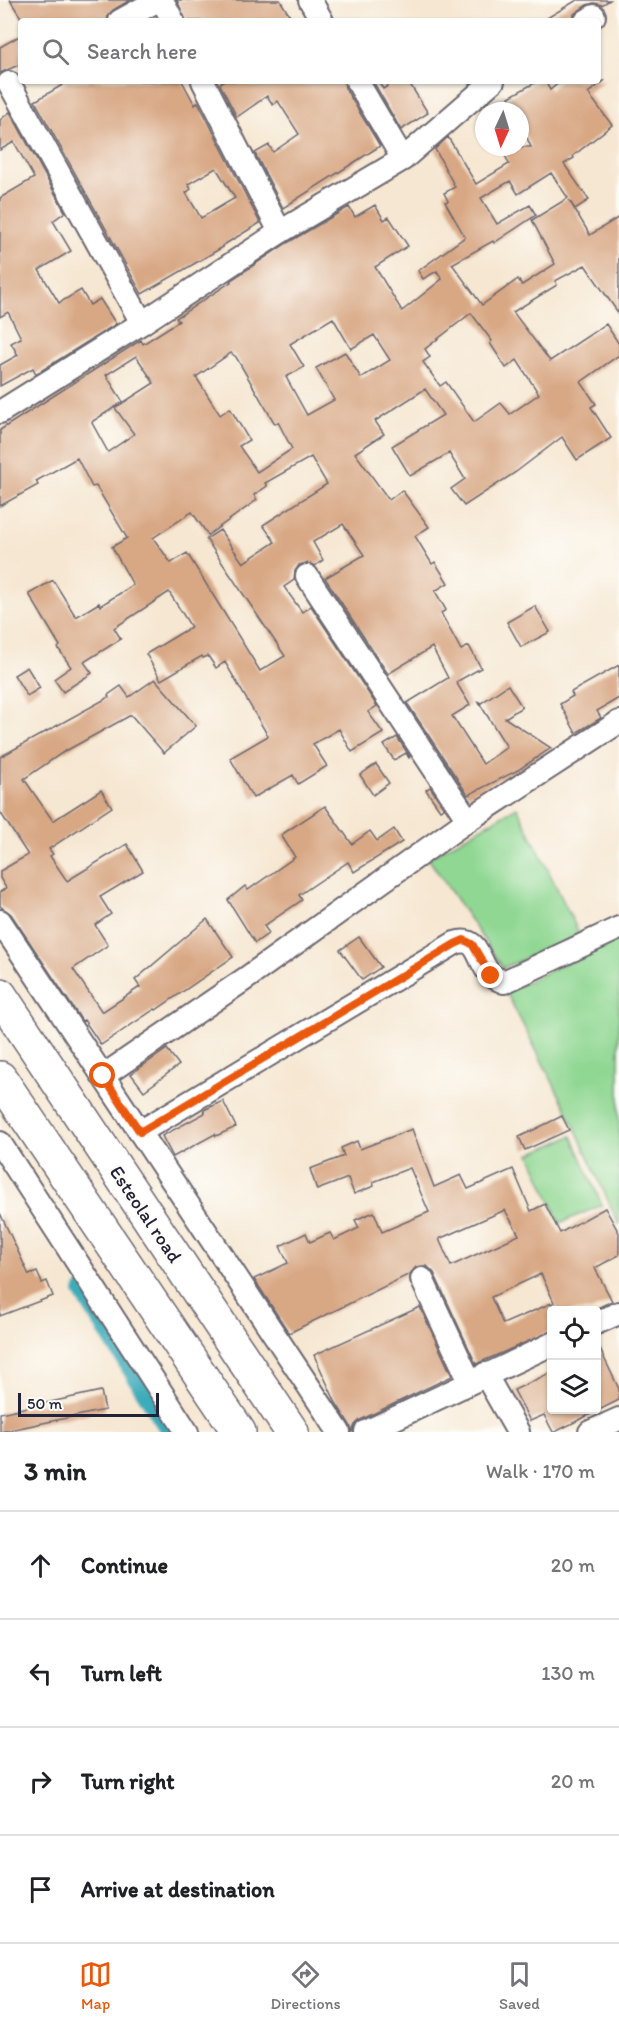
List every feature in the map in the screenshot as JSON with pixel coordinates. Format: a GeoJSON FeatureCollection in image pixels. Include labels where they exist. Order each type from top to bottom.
{"type":"FeatureCollection","features":[{"type":"Feature","properties":{"kind":"highway","name":"Esteolal road"},"geometry":{"type":"LineString","coordinates":[[0,995],[292,1432]]}},
{"type":"Feature","properties":{"kind":"highway"},"geometry":{"type":"LineString","coordinates":[[0,1078],[239,1432]]}},
{"type":"Feature","properties":{"kind":"street"},"geometry":{"type":"LineString","coordinates":[[125,18],[158,0]]}},
{"type":"Feature","properties":{"kind":"street"},"geometry":{"type":"LineString","coordinates":[[162,0],[171,18]]}},
{"type":"Feature","properties":{"kind":"street"},"geometry":{"type":"LineString","coordinates":[[310,0],[320,18]]}},
{"type":"Feature","properties":{"kind":"street"},"geometry":{"type":"LineString","coordinates":[[10,83],[142,323]]}},
{"type":"Feature","properties":{"kind":"street"},"geometry":{"type":"LineString","coordinates":[[205,84],[280,232]]}},
{"type":"Feature","properties":{"kind":"street"},"geometry":{"type":"LineString","coordinates":[[359,84],[403,159]]}},
{"type":"Feature","properties":{"kind":"street"},"geometry":{"type":"LineString","coordinates":[[0,412],[142,323],[280,232],[403,159],[490,84]]}},
{"type":"Feature","properties":{"kind":"street"},"geometry":{"type":"LineString","coordinates":[[307,576],[468,820]]}},
{"type":"Feature","properties":{"kind":"street"},"geometry":{"type":"LineString","coordinates":[[103,1076],[248,977],[468,820],[619,722]]}},
{"type":"Feature","properties":{"kind":"street"},"geometry":{"type":"LineString","coordinates":[[0,921],[339,1432]]}},
{"type":"Feature","properties":{"kind":"street"},"geometry":{"type":"LineString","coordinates":[[140,1132],[464,940],[472,944],[491,976],[504,982],[619,928]]}},
{"type":"Feature","properties":{"kind":"street"},"geometry":{"type":"LineString","coordinates":[[0,1143],[187,1432]]}},
{"type":"Feature","properties":{"kind":"street"},"geometry":{"type":"LineString","coordinates":[[422,1279],[477,1378],[518,1432]]}},
{"type":"Feature","properties":{"kind":"street"},"geometry":{"type":"LineString","coordinates":[[601,1321],[619,1313]]}},
{"type":"Feature","properties":{"kind":"street"},"geometry":{"type":"LineString","coordinates":[[366,1432],[547,1346]]}},
{"type":"Feature","properties":{"kind":"street"},"geometry":{"type":"LineString","coordinates":[[590,1432],[619,1419]]}},
{"type":"Feature","properties":{"kind":"green space"},"geometry":{"type":"Polygon","coordinates":[[[517,807],[580,935],[503,968],[428,858],[517,807]]]}},
{"type":"Feature","properties":{"kind":"green space"},"geometry":{"type":"Polygon","coordinates":[[[619,937],[619,1225],[566,1108],[506,992],[619,937]]]}},
{"type":"Feature","properties":{"kind":"green space"},"geometry":{"type":"Polygon","coordinates":[[[572,1136],[602,1205],[560,1223],[530,1154],[572,1136]]]}},
{"type":"Feature","properties":{"kind":"building"},"geometry":{"type":"Polygon","coordinates":[[[10,0],[130,0],[113,10],[108,18],[21,18],[10,0]]]}},
{"type":"Feature","properties":{"kind":"building"},"geometry":{"type":"Polygon","coordinates":[[[177,0],[280,0],[291,18],[185,18],[177,0]]]}},
{"type":"Feature","properties":{"kind":"building"},"geometry":{"type":"Polygon","coordinates":[[[577,0],[610,0],[602,5],[594,3],[587,5],[574,14],[573,18],[547,18],[577,0]]]}},
{"type":"Feature","properties":{"kind":"building"},"geometry":{"type":"Polygon","coordinates":[[[18,37],[18,65],[0,73],[0,47],[18,37]]]}},
{"type":"Feature","properties":{"kind":"building"},"geometry":{"type":"Polygon","coordinates":[[[64,84],[184,84],[195,105],[198,102],[260,223],[142,294],[35,101],[64,84]],[[216,168],[188,184],[191,189],[186,193],[201,218],[235,198],[216,168]]]}},
{"type":"Feature","properties":{"kind":"building"},"geometry":{"type":"Polygon","coordinates":[[[220,84],[344,84],[380,146],[283,208],[255,153],[269,145],[273,152],[299,134],[278,101],[273,105],[267,96],[237,117],[220,84]]]}},
{"type":"Feature","properties":{"kind":"building"},"geometry":{"type":"Polygon","coordinates":[[[375,84],[380,84],[383,89],[391,84],[410,84],[428,113],[401,130],[375,84]]]}},
{"type":"Feature","properties":{"kind":"building"},"geometry":{"type":"Polygon","coordinates":[[[533,84],[547,84],[550,90],[557,84],[600,84],[588,93],[612,125],[564,164],[589,200],[575,209],[569,200],[590,235],[619,217],[619,314],[585,265],[555,281],[557,285],[513,312],[550,361],[606,324],[619,344],[619,355],[581,382],[596,404],[591,407],[611,438],[577,460],[562,437],[516,472],[464,506],[451,489],[465,479],[449,453],[410,476],[392,446],[443,415],[425,389],[375,421],[384,434],[355,453],[389,500],[402,490],[429,527],[415,536],[432,564],[435,562],[448,583],[435,591],[446,610],[441,613],[461,650],[469,646],[481,668],[456,682],[470,705],[452,716],[483,764],[507,747],[478,701],[481,703],[508,685],[522,707],[505,718],[551,748],[518,770],[468,795],[407,703],[448,678],[432,647],[388,674],[325,578],[364,555],[343,524],[313,542],[323,560],[315,566],[307,563],[299,565],[295,571],[294,580],[284,587],[302,612],[311,606],[377,706],[368,712],[383,733],[352,752],[339,729],[313,744],[327,766],[298,784],[293,775],[253,798],[230,758],[268,736],[225,662],[216,668],[208,656],[203,658],[202,656],[161,680],[146,654],[191,627],[169,592],[114,628],[121,639],[84,662],[92,673],[63,692],[54,679],[71,667],[29,594],[53,580],[76,617],[99,603],[100,606],[133,585],[112,547],[127,538],[96,486],[92,487],[77,458],[36,481],[38,485],[0,506],[0,430],[141,340],[143,344],[179,321],[176,318],[230,281],[287,243],[349,207],[355,217],[375,205],[384,220],[389,217],[408,246],[375,267],[402,311],[442,279],[437,271],[423,279],[418,271],[465,237],[445,202],[448,201],[444,193],[455,187],[435,149],[448,137],[476,184],[509,164],[505,156],[529,156],[529,147],[531,147],[529,102],[512,102],[509,97],[533,84]],[[551,173],[518,194],[510,181],[481,198],[497,224],[530,205],[536,215],[494,243],[493,241],[452,264],[482,305],[518,279],[522,285],[555,264],[532,220],[568,198],[551,173]],[[471,313],[425,349],[430,357],[423,362],[440,386],[446,382],[474,422],[501,403],[510,414],[539,394],[517,360],[506,368],[490,343],[492,341],[471,313]],[[333,318],[290,344],[304,367],[286,377],[307,415],[334,400],[316,368],[345,352],[361,378],[390,360],[374,335],[351,349],[333,318]],[[231,353],[196,377],[220,415],[230,408],[249,440],[239,446],[257,472],[292,449],[278,422],[275,424],[236,357],[231,353]],[[136,356],[106,375],[123,402],[92,423],[108,452],[134,434],[115,408],[154,383],[136,356]],[[311,457],[265,483],[267,486],[254,495],[257,500],[208,535],[192,512],[153,538],[171,563],[187,553],[260,671],[285,656],[206,539],[220,530],[243,563],[275,542],[263,525],[327,484],[311,457]]]}},
{"type":"Feature","properties":{"kind":"building"},"geometry":{"type":"Polygon","coordinates":[[[10,112],[65,212],[53,221],[71,251],[39,270],[59,303],[81,290],[90,305],[100,299],[116,324],[36,374],[33,368],[0,386],[0,365],[18,355],[11,343],[21,338],[8,312],[0,317],[0,198],[34,178],[14,142],[0,150],[0,120],[10,112]]]}},
{"type":"Feature","properties":{"kind":"building"},"geometry":{"type":"Polygon","coordinates":[[[535,606],[550,632],[521,647],[507,622],[535,606]]]}},
{"type":"Feature","properties":{"kind":"building"},"geometry":{"type":"Polygon","coordinates":[[[619,665],[619,698],[597,711],[601,718],[576,733],[560,704],[573,696],[571,692],[619,665]]]}},
{"type":"Feature","properties":{"kind":"building"},"geometry":{"type":"Polygon","coordinates":[[[27,667],[40,688],[27,696],[14,675],[27,667]]]}},
{"type":"Feature","properties":{"kind":"building"},"geometry":{"type":"Polygon","coordinates":[[[155,679],[196,726],[164,753],[131,715],[62,753],[24,779],[53,821],[101,790],[112,807],[49,849],[53,854],[50,856],[67,881],[127,844],[143,871],[100,897],[111,914],[95,925],[108,945],[73,969],[102,1012],[140,987],[135,980],[207,919],[233,957],[101,1045],[84,1020],[82,1021],[11,914],[0,906],[0,892],[6,888],[0,878],[0,871],[28,855],[0,812],[0,757],[109,697],[108,695],[121,686],[129,697],[155,679]]]}},
{"type":"Feature","properties":{"kind":"building"},"geometry":{"type":"Polygon","coordinates":[[[397,737],[409,758],[406,753],[394,760],[384,745],[397,737]]]}},
{"type":"Feature","properties":{"kind":"building"},"geometry":{"type":"Polygon","coordinates":[[[376,764],[389,783],[373,795],[360,775],[376,764]]]}},
{"type":"Feature","properties":{"kind":"building"},"geometry":{"type":"Polygon","coordinates":[[[430,787],[444,808],[440,810],[426,790],[430,787]]]}},
{"type":"Feature","properties":{"kind":"building"},"geometry":{"type":"Polygon","coordinates":[[[325,806],[352,844],[370,831],[377,841],[394,829],[402,842],[354,872],[348,862],[299,895],[302,900],[264,926],[269,933],[255,943],[228,900],[245,886],[248,890],[295,857],[281,835],[325,806]]]}},
{"type":"Feature","properties":{"kind":"building"},"geometry":{"type":"Polygon","coordinates":[[[359,937],[381,967],[362,980],[340,950],[359,937]]]}},
{"type":"Feature","properties":{"kind":"building"},"geometry":{"type":"Polygon","coordinates":[[[167,1049],[179,1065],[144,1091],[131,1074],[167,1049]]]}},
{"type":"Feature","properties":{"kind":"building"},"geometry":{"type":"Polygon","coordinates":[[[223,1101],[236,1127],[216,1136],[215,1134],[173,1157],[162,1136],[223,1101]]]}},
{"type":"Feature","properties":{"kind":"building"},"geometry":{"type":"Polygon","coordinates":[[[562,1116],[569,1130],[525,1150],[519,1137],[562,1116]]]}},
{"type":"Feature","properties":{"kind":"building"},"geometry":{"type":"Polygon","coordinates":[[[412,1129],[434,1187],[461,1175],[468,1189],[513,1169],[531,1211],[545,1204],[560,1233],[605,1208],[619,1233],[619,1255],[595,1268],[612,1301],[601,1306],[556,1306],[541,1274],[491,1297],[503,1324],[552,1303],[552,1306],[547,1306],[547,1333],[476,1364],[434,1273],[427,1266],[423,1266],[416,1267],[410,1274],[289,1333],[254,1279],[288,1263],[280,1246],[306,1233],[310,1242],[330,1233],[334,1240],[359,1228],[355,1220],[374,1212],[382,1232],[429,1212],[410,1168],[373,1182],[374,1186],[354,1194],[348,1178],[317,1190],[310,1169],[344,1156],[341,1148],[357,1141],[360,1149],[412,1129]],[[505,1210],[439,1239],[451,1266],[519,1235],[505,1210]]]}},
{"type":"Feature","properties":{"kind":"building"},"geometry":{"type":"Polygon","coordinates":[[[0,1213],[29,1275],[37,1272],[42,1283],[47,1281],[53,1296],[0,1316],[0,1213]]]}},
{"type":"Feature","properties":{"kind":"building"},"geometry":{"type":"Polygon","coordinates":[[[420,1307],[452,1376],[360,1420],[352,1432],[314,1355],[420,1307]]]}},
{"type":"Feature","properties":{"kind":"building"},"geometry":{"type":"Polygon","coordinates":[[[601,1351],[619,1389],[619,1400],[601,1409],[601,1351]]]}},
{"type":"Feature","properties":{"kind":"building"},"geometry":{"type":"Polygon","coordinates":[[[547,1374],[547,1414],[591,1414],[553,1432],[544,1415],[530,1421],[514,1390],[547,1374]]]}},
{"type":"Feature","properties":{"kind":"building"},"geometry":{"type":"Polygon","coordinates":[[[101,1391],[105,1410],[0,1432],[0,1413],[101,1391]]]}},
{"type":"Feature","properties":{"kind":"waterway"},"geometry":{"type":"LineString","coordinates":[[84,1292],[171,1432]]}},
{"type":"Feature","properties":{"kind":"route"},"geometry":{"type":"LineString","coordinates":[[103,1076],[140,1132],[455,944],[464,940],[472,944],[491,976]]}}]}
